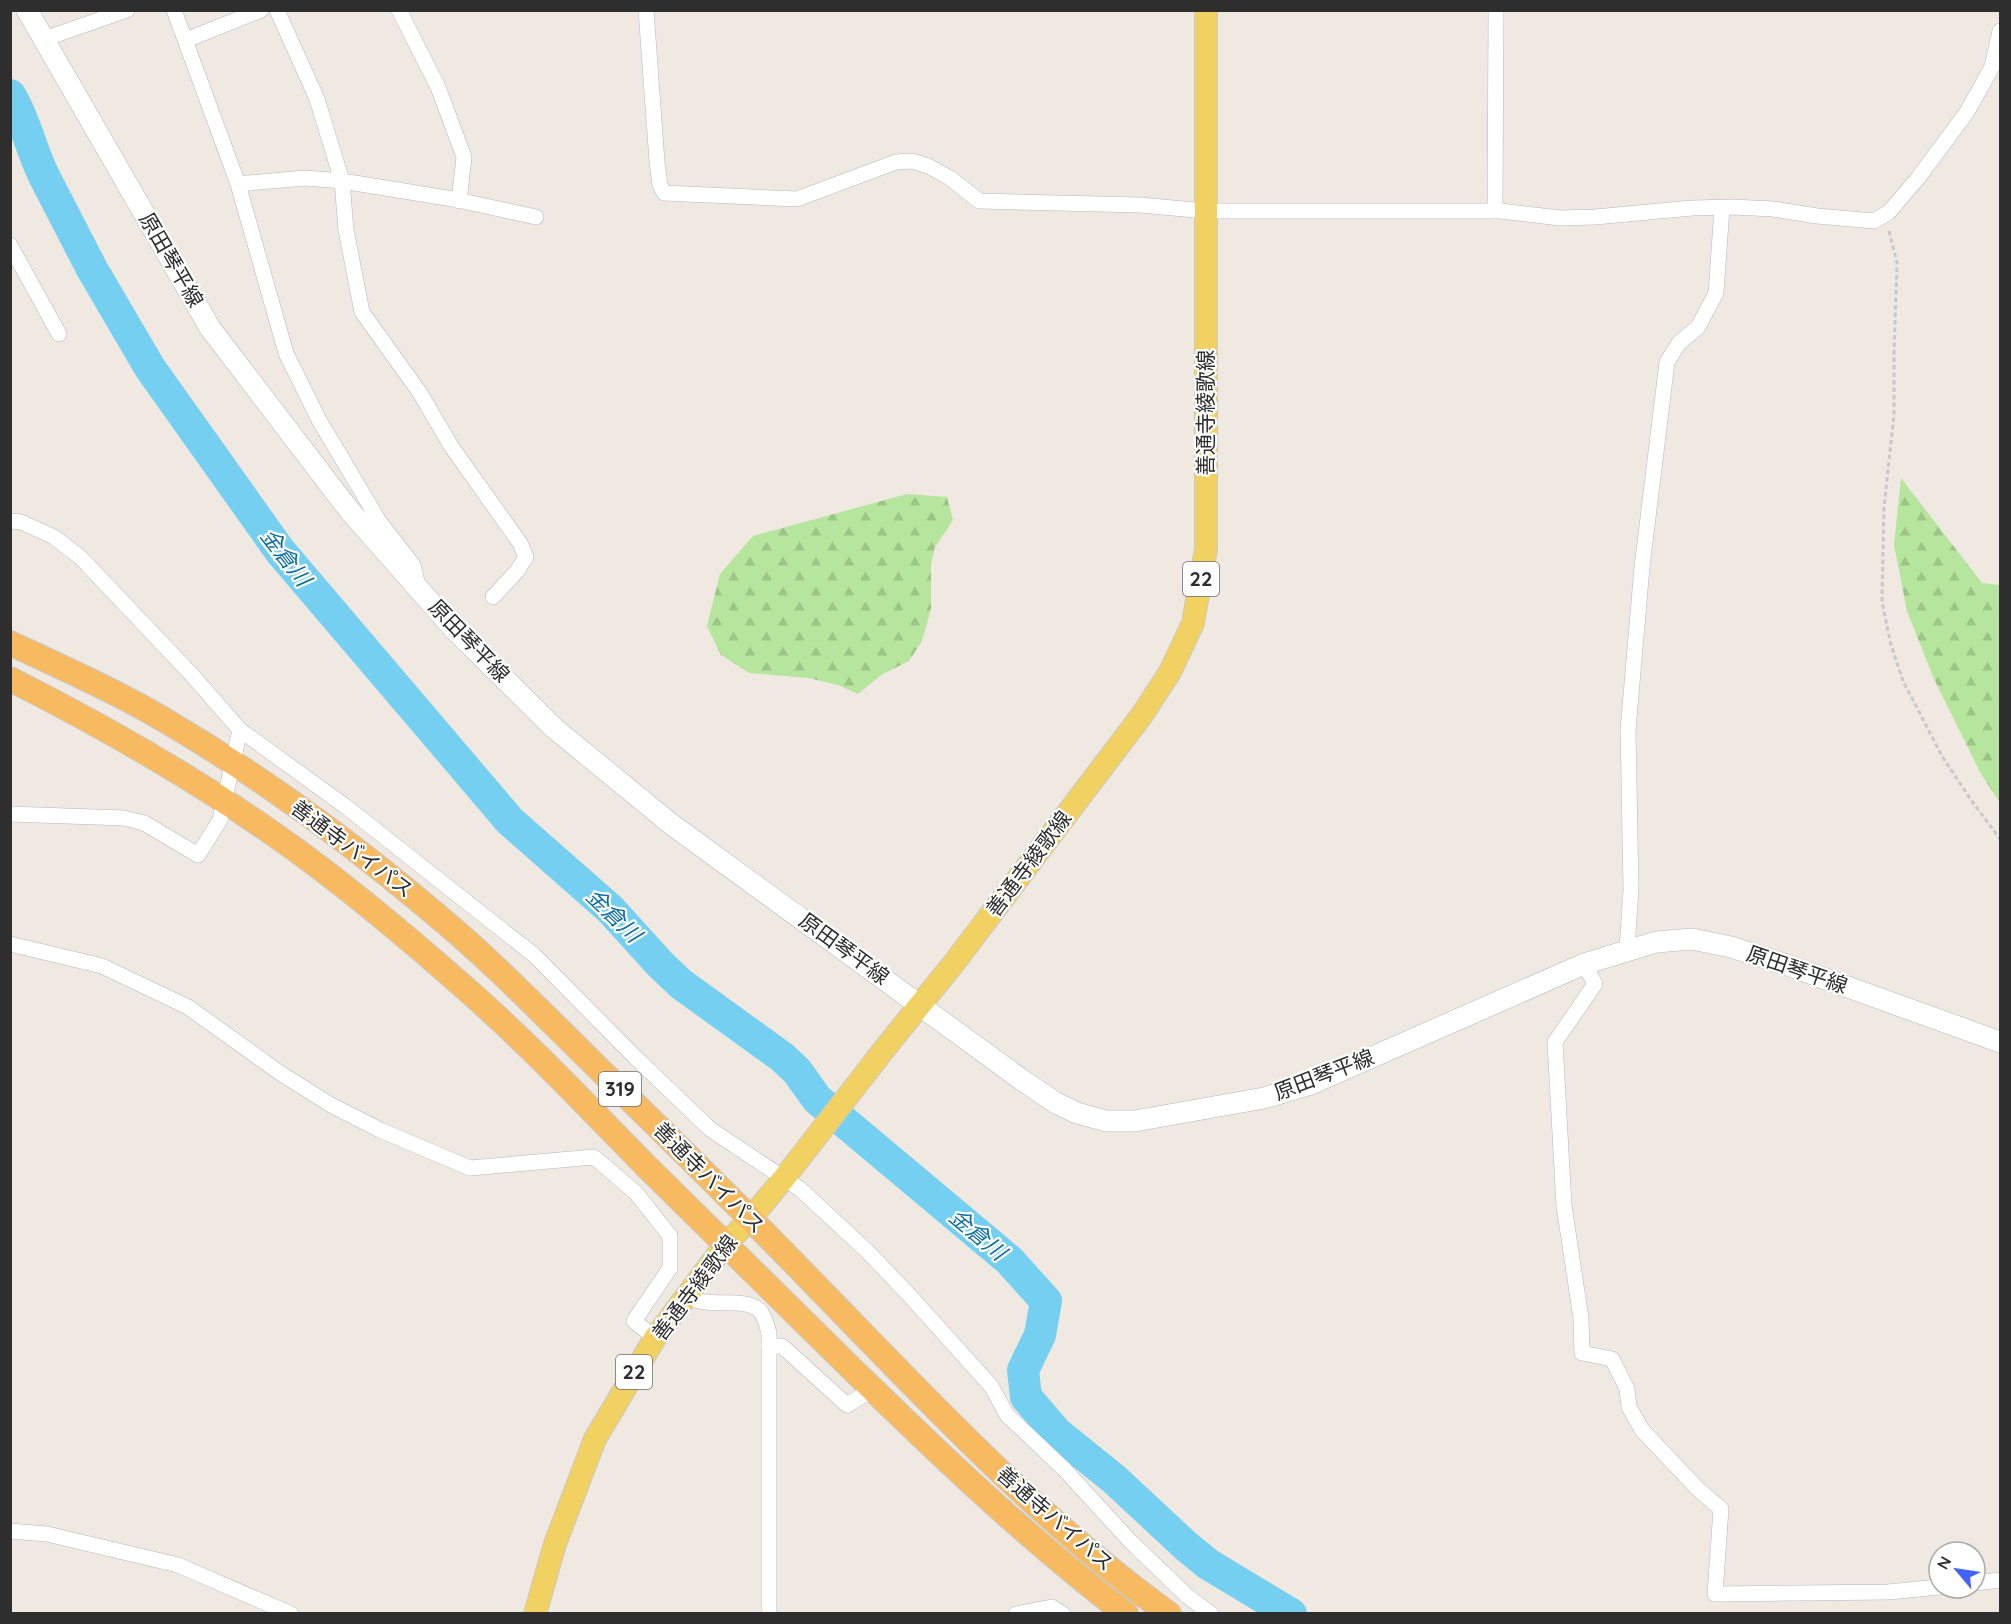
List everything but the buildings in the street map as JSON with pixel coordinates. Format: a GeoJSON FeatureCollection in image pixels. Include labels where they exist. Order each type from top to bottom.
{"type":"FeatureCollection","features":[{"type":"Feature","properties":{"kind":"highway","name":"善通寺バイパス"},"geometry":{"type":"LineString","coordinates":[[10,643],[158,716],[232,763],[325,827],[435,913],[493,965],[751,1218],[1030,1500],[1169,1614]]}},
{"type":"Feature","properties":{"kind":"highway","name":"善通寺バイパス"},"geometry":{"type":"LineString","coordinates":[[10,680],[133,744],[284,841],[341,884],[467,989],[520,1039],[725,1245],[1011,1520],[1126,1614]]}},
{"type":"Feature","properties":{"kind":"main road","name":"原田琴平線"},"geometry":{"type":"LineString","coordinates":[[27,10],[210,328],[349,510],[453,628],[554,728],[671,824],[1056,1103],[1077,1113],[1106,1121],[1135,1121],[1264,1098],[1311,1083],[1584,964],[1656,942],[1692,939],[1731,947],[1787,965],[2001,1042]]}},
{"type":"Feature","properties":{"kind":"main road","name":"善通寺綾歌線"},"geometry":{"type":"LineString","coordinates":[[536,1614],[555,1544],[595,1439],[655,1338],[725,1245],[790,1172],[954,963],[1142,715],[1170,672],[1193,623],[1206,549],[1206,10]]}},
{"type":"Feature","properties":{"kind":"street"},"geometry":{"type":"LineString","coordinates":[[44,39],[126,10]]}},
{"type":"Feature","properties":{"kind":"street"},"geometry":{"type":"LineString","coordinates":[[174,10],[238,184],[286,353],[319,420],[379,521],[413,565],[418,586]]}},
{"type":"Feature","properties":{"kind":"street"},"geometry":{"type":"LineString","coordinates":[[186,40],[261,10]]}},
{"type":"Feature","properties":{"kind":"street"},"geometry":{"type":"LineString","coordinates":[[277,10],[317,99],[342,181],[346,230],[362,312],[420,393],[452,446],[520,543],[526,557],[494,597]]}},
{"type":"Feature","properties":{"kind":"street"},"geometry":{"type":"LineString","coordinates":[[399,10],[438,87],[464,157],[459,201]]}},
{"type":"Feature","properties":{"kind":"street"},"geometry":{"type":"LineString","coordinates":[[646,10],[657,162],[660,185],[664,193],[797,200],[896,162],[912,161],[928,166],[950,178],[980,201],[1140,205],[1206,211],[1495,211],[1560,218],[1722,208],[1773,209],[1816,216],[1874,221],[1885,215],[1918,178],[1967,111],[1992,67],[2001,31]]}},
{"type":"Feature","properties":{"kind":"street"},"geometry":{"type":"LineString","coordinates":[[1495,211],[1496,10]]}},
{"type":"Feature","properties":{"kind":"street"},"geometry":{"type":"LineString","coordinates":[[238,184],[304,178],[342,181],[536,217]]}},
{"type":"Feature","properties":{"kind":"street"},"geometry":{"type":"LineString","coordinates":[[1627,949],[1631,889],[1628,730],[1642,567],[1667,362],[1679,343],[1698,327],[1716,293],[1722,208]]}},
{"type":"Feature","properties":{"kind":"street"},"geometry":{"type":"LineString","coordinates":[[10,246],[59,334]]}},
{"type":"Feature","properties":{"kind":"street"},"geometry":{"type":"LineString","coordinates":[[10,521],[21,522],[54,537],[81,558],[191,674],[240,730],[345,807],[534,955],[635,1058],[710,1129],[790,1172],[800,1189],[875,1259],[991,1386],[1007,1415],[1064,1469],[1130,1541],[1186,1595],[1211,1614]]}},
{"type":"Feature","properties":{"kind":"street"},"geometry":{"type":"LineString","coordinates":[[10,814],[124,818],[144,823],[198,855],[220,820],[240,730]]}},
{"type":"Feature","properties":{"kind":"street"},"geometry":{"type":"LineString","coordinates":[[10,944],[102,966],[188,1007],[280,1073],[331,1105],[380,1130],[470,1168],[594,1157],[636,1193],[670,1236],[670,1268],[634,1321],[655,1338]]}},
{"type":"Feature","properties":{"kind":"street"},"geometry":{"type":"LineString","coordinates":[[1584,964],[1595,984],[1555,1042],[1564,1206],[1581,1318],[1582,1353],[1612,1359],[1627,1389],[1629,1407],[1642,1430],[1698,1489],[1721,1509],[1715,1594],[1888,1592],[1927,1588]]}},
{"type":"Feature","properties":{"kind":"street"},"geometry":{"type":"LineString","coordinates":[[687,1296],[694,1301],[707,1304],[752,1305],[762,1312],[769,1334],[769,1614]]}},
{"type":"Feature","properties":{"kind":"street"},"geometry":{"type":"LineString","coordinates":[[769,1346],[782,1346],[847,1405],[873,1389]]}},
{"type":"Feature","properties":{"kind":"street"},"geometry":{"type":"LineString","coordinates":[[10,1531],[46,1534],[178,1565],[291,1614]]}},
{"type":"Feature","properties":{"kind":"street"},"geometry":{"type":"LineString","coordinates":[[1016,1614],[1052,1607],[1063,1614]]}},
{"type":"Feature","properties":{"kind":"path"},"geometry":{"type":"LineString","coordinates":[[1885,215],[1897,264],[1894,415],[1884,507],[1882,602],[1891,645],[1903,681],[1942,756],[1971,800],[2001,839]]}},
{"type":"Feature","properties":{"kind":"green space"},"geometry":{"type":"Polygon","coordinates":[[[1901,478],[1982,583],[2000,585],[2000,803],[1980,772],[1934,679],[1907,611],[1894,545],[1901,478]]]}},
{"type":"Feature","properties":{"kind":"green space"},"geometry":{"type":"Polygon","coordinates":[[[907,494],[947,497],[953,520],[935,547],[931,564],[931,609],[922,641],[909,661],[881,675],[858,694],[838,685],[808,678],[749,673],[721,655],[707,626],[720,574],[753,536],[907,494]]]}},
{"type":"Feature","properties":{"kind":"waterway","name":"金倉川"},"geometry":{"type":"LineString","coordinates":[[10,95],[45,178],[92,269],[150,368],[280,551],[510,821],[610,909],[681,984],[782,1057],[797,1071],[817,1099],[1009,1260],[1046,1301],[1040,1335],[1023,1370],[1026,1397],[1057,1433],[1114,1479],[1208,1564],[1291,1614]]}}]}
